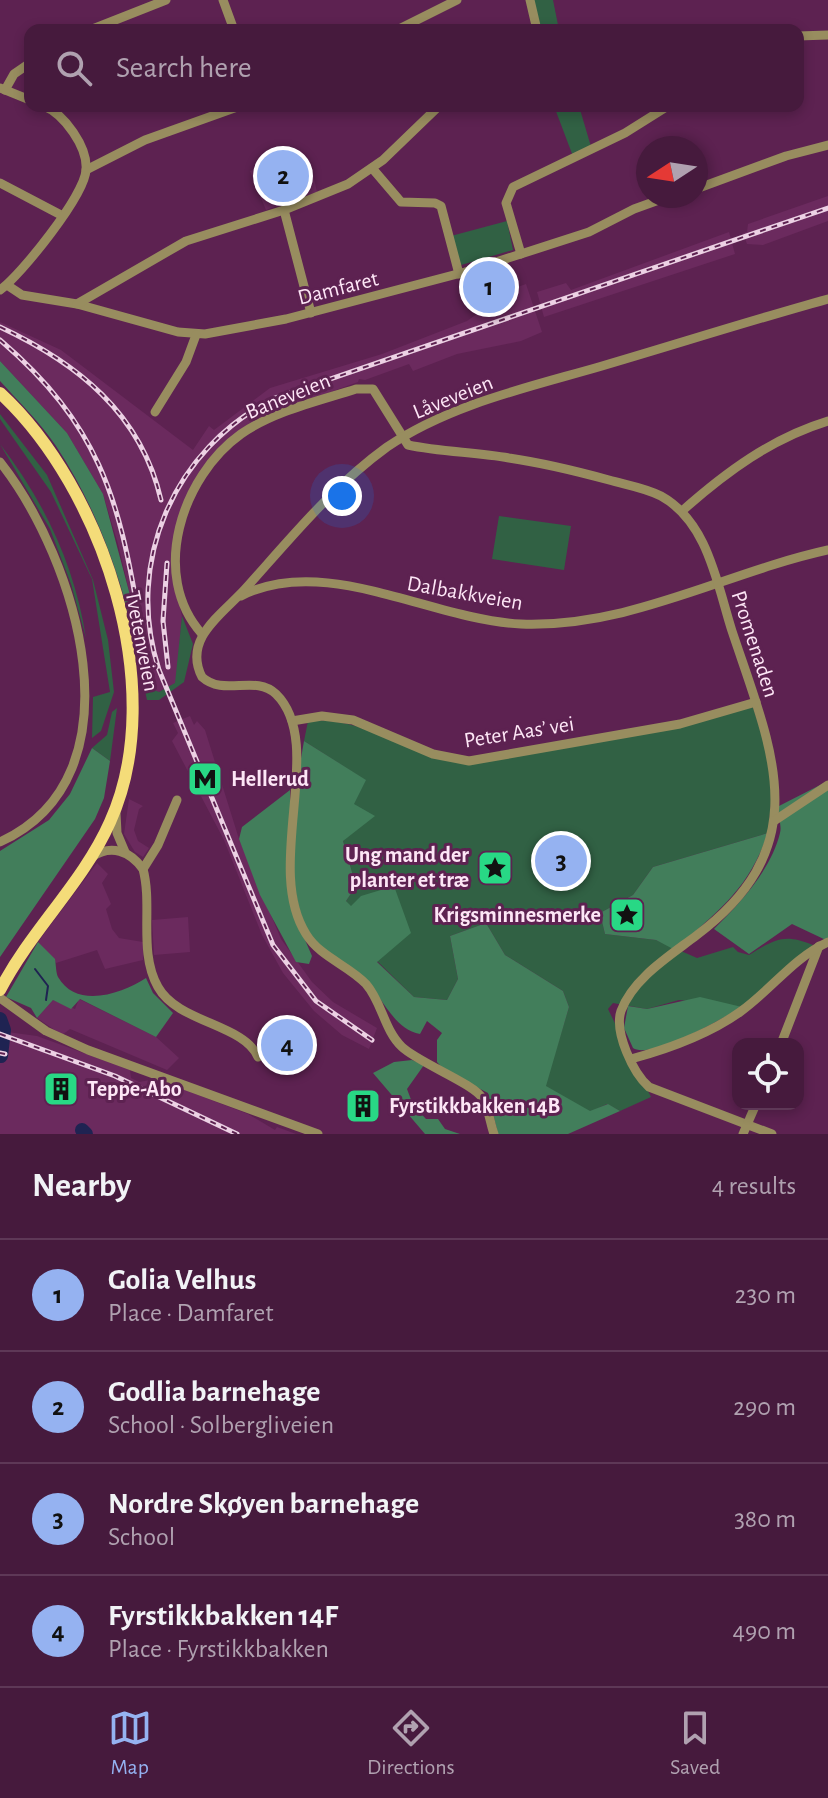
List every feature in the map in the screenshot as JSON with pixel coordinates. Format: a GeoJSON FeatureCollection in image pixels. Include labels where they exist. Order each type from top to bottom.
{"type":"FeatureCollection","features":[{"type":"Feature","properties":{"kind":"main road","name":"Tvetenveien"},"geometry":{"type":"LineString","coordinates":[[0,393],[38,434],[71,484],[97,542],[116,600],[130,664],[134,709],[129,763],[116,809],[89,859],[0,990]]}},
{"type":"Feature","properties":{"kind":"street"},"geometry":{"type":"LineString","coordinates":[[105,24],[166,0]]}},
{"type":"Feature","properties":{"kind":"street"},"geometry":{"type":"LineString","coordinates":[[223,0],[232,24]]}},
{"type":"Feature","properties":{"kind":"street"},"geometry":{"type":"LineString","coordinates":[[409,24],[457,0]]}},
{"type":"Feature","properties":{"kind":"street"},"geometry":{"type":"LineString","coordinates":[[530,0],[536,24]]}},
{"type":"Feature","properties":{"kind":"street"},"geometry":{"type":"LineString","coordinates":[[804,36],[828,35]]}},
{"type":"Feature","properties":{"kind":"street"},"geometry":{"type":"LineString","coordinates":[[24,67],[11,77],[3,89],[24,98]]}},
{"type":"Feature","properties":{"kind":"street"},"geometry":{"type":"LineString","coordinates":[[4,287],[37,253],[82,184],[86,170],[84,157],[67,125],[56,112]]}},
{"type":"Feature","properties":{"kind":"street"},"geometry":{"type":"LineString","coordinates":[[86,170],[158,134],[222,112]]}},
{"type":"Feature","properties":{"kind":"street"},"geometry":{"type":"LineString","coordinates":[[77,304],[162,252],[284,210],[348,184],[372,168],[433,112]]}},
{"type":"Feature","properties":{"kind":"street"},"geometry":{"type":"LineString","coordinates":[[521,254],[506,203],[513,187],[625,133],[658,112]]}},
{"type":"Feature","properties":{"kind":"street"},"geometry":{"type":"LineString","coordinates":[[708,185],[786,156],[828,145]]}},
{"type":"Feature","properties":{"kind":"street"},"geometry":{"type":"LineString","coordinates":[[372,168],[401,202],[441,206],[459,274]]}},
{"type":"Feature","properties":{"kind":"street"},"geometry":{"type":"LineString","coordinates":[[0,183],[61,215]]}},
{"type":"Feature","properties":{"kind":"street","name":"Damfaret"},"geometry":{"type":"LineString","coordinates":[[4,287],[17,293],[77,304],[196,335],[311,313],[459,274],[603,226],[637,208]]}},
{"type":"Feature","properties":{"kind":"street"},"geometry":{"type":"LineString","coordinates":[[284,210],[311,313]]}},
{"type":"Feature","properties":{"kind":"street","name":"Låveveien"},"geometry":{"type":"LineString","coordinates":[[202,634],[211,620],[235,600],[346,481],[401,439],[437,420],[490,400],[828,299]]}},
{"type":"Feature","properties":{"kind":"street"},"geometry":{"type":"LineString","coordinates":[[155,412],[186,362],[196,335]]}},
{"type":"Feature","properties":{"kind":"street","name":"Baneveien"},"geometry":{"type":"LineString","coordinates":[[202,634],[184,605],[176,551],[180,524],[191,492],[218,455],[242,433],[264,421],[366,386],[373,389],[401,439]]}},
{"type":"Feature","properties":{"kind":"street"},"geometry":{"type":"LineString","coordinates":[[682,511],[743,462],[790,435],[828,421]]}},
{"type":"Feature","properties":{"kind":"street","name":"Promenaden"},"geometry":{"type":"LineString","coordinates":[[401,439],[411,446],[566,469],[648,491],[682,511],[697,531],[774,764],[774,821],[762,859],[737,901],[646,977],[624,1004],[619,1028],[631,1059]]}},
{"type":"Feature","properties":{"kind":"street"},"geometry":{"type":"LineString","coordinates":[[0,462],[33,515],[58,569],[76,633],[85,699],[83,740],[67,783],[44,813],[0,842]]}},
{"type":"Feature","properties":{"kind":"street","name":"Dalbakkveien"},"geometry":{"type":"LineString","coordinates":[[235,600],[282,582],[314,581],[482,619],[556,624],[618,616],[828,550]]}},
{"type":"Feature","properties":{"kind":"street"},"geometry":{"type":"LineString","coordinates":[[202,634],[197,665],[206,681],[221,686],[267,687],[279,698],[292,721],[299,748],[292,802],[291,869],[295,908],[301,925],[312,943],[367,985],[402,1046],[480,1094],[494,1134]]}},
{"type":"Feature","properties":{"kind":"street","name":"Peter Aas’ vei"},"geometry":{"type":"LineString","coordinates":[[292,721],[322,716],[353,720],[433,754],[469,761],[680,724],[756,702]]}},
{"type":"Feature","properties":{"kind":"street"},"geometry":{"type":"LineString","coordinates":[[774,821],[828,785]]}},
{"type":"Feature","properties":{"kind":"street"},"geometry":{"type":"LineString","coordinates":[[177,800],[158,845],[143,869],[150,961],[158,988],[180,1009],[247,1043],[258,1057]]}},
{"type":"Feature","properties":{"kind":"street"},"geometry":{"type":"LineString","coordinates":[[116,809],[117,833],[125,852],[143,869]]}},
{"type":"Feature","properties":{"kind":"street"},"geometry":{"type":"LineString","coordinates":[[89,859],[109,850],[125,852]]}},
{"type":"Feature","properties":{"kind":"street"},"geometry":{"type":"LineString","coordinates":[[784,1038],[824,944]]}},
{"type":"Feature","properties":{"kind":"street"},"geometry":{"type":"LineString","coordinates":[[772,1134],[746,1129],[649,1087],[631,1059],[727,1020],[824,944]]}},
{"type":"Feature","properties":{"kind":"street"},"geometry":{"type":"LineString","coordinates":[[0,998],[46,1031],[88,1050],[318,1134]]}},
{"type":"Feature","properties":{"kind":"street"},"geometry":{"type":"LineString","coordinates":[[746,1129],[754,1110]]}},
{"type":"Feature","properties":{"kind":"shaded area"},"geometry":{"type":"Polygon","coordinates":[[[289,149],[301,151],[310,161],[317,192],[266,210],[250,171],[286,157],[289,149]]]}},
{"type":"Feature","properties":{"kind":"shaded area"},"geometry":{"type":"Polygon","coordinates":[[[828,196],[828,221],[763,245],[747,244],[743,233],[747,232],[748,224],[828,196]]]}},
{"type":"Feature","properties":{"kind":"shaded area"},"geometry":{"type":"Polygon","coordinates":[[[729,232],[735,254],[544,317],[537,292],[566,283],[571,290],[729,232]]]}},
{"type":"Feature","properties":{"kind":"shaded area"},"geometry":{"type":"Polygon","coordinates":[[[526,284],[542,332],[521,341],[457,354],[413,371],[409,364],[365,380],[359,379],[358,382],[259,418],[199,472],[179,515],[175,586],[182,616],[176,683],[159,692],[148,690],[128,610],[130,595],[103,494],[67,433],[0,361],[0,322],[61,350],[193,450],[209,426],[214,430],[270,388],[382,354],[467,321],[512,289],[526,284]]]}},
{"type":"Feature","properties":{"kind":"shaded area"},"geometry":{"type":"Polygon","coordinates":[[[190,716],[194,725],[197,721],[205,730],[239,839],[281,939],[312,982],[333,1002],[377,1028],[369,1049],[342,1035],[314,1011],[283,973],[262,935],[224,840],[172,741],[178,733],[173,723],[190,716]]]}},
{"type":"Feature","properties":{"kind":"shaded area"},"geometry":{"type":"Polygon","coordinates":[[[129,799],[143,806],[139,809],[134,830],[138,841],[149,848],[143,857],[135,852],[124,834],[129,799]]]}},
{"type":"Feature","properties":{"kind":"shaded area"},"geometry":{"type":"Polygon","coordinates":[[[97,863],[108,874],[102,883],[111,904],[106,909],[112,929],[119,938],[143,942],[143,960],[105,969],[97,950],[56,963],[38,942],[97,863]]]}},
{"type":"Feature","properties":{"kind":"shaded area"},"geometry":{"type":"Polygon","coordinates":[[[188,917],[190,952],[154,955],[152,920],[188,917]]]}},
{"type":"Feature","properties":{"kind":"shaded area"},"geometry":{"type":"Polygon","coordinates":[[[79,999],[156,1037],[179,1058],[167,1070],[70,1029],[62,1035],[37,1018],[53,1000],[75,1009],[79,999]]]}},
{"type":"Feature","properties":{"kind":"shaded area"},"geometry":{"type":"Polygon","coordinates":[[[0,1031],[37,1036],[130,1070],[131,1078],[139,1082],[156,1079],[248,1114],[275,1130],[277,1127],[296,1134],[0,1134],[0,1031]]]}},
{"type":"Feature","properties":{"kind":"green space"},"geometry":{"type":"Polygon","coordinates":[[[529,0],[553,0],[558,24],[535,24],[529,0]]]}},
{"type":"Feature","properties":{"kind":"green space"},"geometry":{"type":"Polygon","coordinates":[[[556,112],[581,112],[592,150],[574,159],[556,112]]]}},
{"type":"Feature","properties":{"kind":"green space"},"geometry":{"type":"Polygon","coordinates":[[[507,221],[513,250],[461,265],[451,236],[507,221]]]}},
{"type":"Feature","properties":{"kind":"green space"},"geometry":{"type":"Polygon","coordinates":[[[0,361],[67,433],[103,494],[130,595],[128,610],[146,686],[143,687],[123,593],[101,531],[56,446],[0,381],[0,361]]]}},
{"type":"Feature","properties":{"kind":"green space"},"geometry":{"type":"Polygon","coordinates":[[[0,414],[47,475],[93,580],[108,640],[114,692],[101,731],[92,738],[93,697],[110,692],[92,579],[51,492],[0,419],[0,414]]]}},
{"type":"Feature","properties":{"kind":"green space"},"geometry":{"type":"Polygon","coordinates":[[[0,444],[44,511],[55,535],[74,585],[86,638],[71,584],[50,529],[0,444]]]}},
{"type":"Feature","properties":{"kind":"green space"},"geometry":{"type":"Polygon","coordinates":[[[499,516],[571,526],[564,570],[492,559],[499,516]]]}},
{"type":"Feature","properties":{"kind":"green space"},"geometry":{"type":"Polygon","coordinates":[[[182,616],[193,644],[184,682],[159,700],[147,700],[144,686],[159,692],[175,683],[182,616]]]}},
{"type":"Feature","properties":{"kind":"green space"},"geometry":{"type":"Polygon","coordinates":[[[753,707],[774,774],[768,833],[653,867],[633,895],[600,913],[605,934],[656,940],[697,958],[733,947],[749,955],[773,942],[787,939],[813,945],[742,1007],[679,1000],[647,1009],[613,1003],[608,1009],[651,1097],[620,1111],[607,1104],[590,1112],[545,1086],[569,1007],[563,991],[505,955],[486,923],[450,936],[458,979],[447,1000],[414,997],[377,961],[346,901],[356,886],[343,841],[353,804],[365,780],[304,741],[308,721],[349,724],[447,760],[468,763],[753,707]]]}},
{"type":"Feature","properties":{"kind":"green space"},"geometry":{"type":"Polygon","coordinates":[[[117,708],[110,761],[92,748],[107,735],[112,712],[117,708]]]}},
{"type":"Feature","properties":{"kind":"green space"},"geometry":{"type":"Polygon","coordinates":[[[304,741],[366,780],[354,804],[375,816],[343,841],[356,886],[346,901],[351,906],[361,896],[394,886],[411,933],[377,962],[414,997],[447,1000],[458,979],[450,936],[486,923],[505,955],[563,991],[569,1007],[546,1086],[590,1111],[608,1104],[620,1111],[568,1134],[498,1134],[488,1093],[445,1071],[437,1062],[437,1040],[442,1033],[427,1021],[420,1034],[403,1026],[365,980],[318,944],[303,919],[293,870],[294,814],[304,741]]]}},
{"type":"Feature","properties":{"kind":"green space"},"geometry":{"type":"Polygon","coordinates":[[[92,748],[110,761],[104,798],[95,819],[0,957],[0,851],[49,820],[70,794],[92,748]]]}},
{"type":"Feature","properties":{"kind":"green space"},"geometry":{"type":"Polygon","coordinates":[[[828,781],[828,941],[792,924],[749,954],[714,929],[744,897],[770,860],[780,830],[777,807],[828,781]]]}},
{"type":"Feature","properties":{"kind":"green space"},"geometry":{"type":"Polygon","coordinates":[[[290,790],[292,910],[312,956],[309,964],[296,962],[260,895],[239,839],[242,827],[290,790]]]}},
{"type":"Feature","properties":{"kind":"green space"},"geometry":{"type":"Polygon","coordinates":[[[768,833],[741,885],[675,950],[656,940],[605,934],[600,913],[633,895],[653,867],[768,833]]]}},
{"type":"Feature","properties":{"kind":"green space"},"geometry":{"type":"Polygon","coordinates":[[[38,942],[55,959],[58,977],[66,987],[77,993],[100,996],[125,989],[146,978],[153,993],[173,1013],[156,1037],[80,999],[71,1009],[53,1000],[37,1018],[31,1008],[6,997],[38,942]]]}},
{"type":"Feature","properties":{"kind":"green space"},"geometry":{"type":"Polygon","coordinates":[[[700,997],[742,1007],[670,1043],[642,1050],[633,1048],[624,1028],[628,1006],[647,1009],[700,997]]]}},
{"type":"Feature","properties":{"kind":"green space"},"geometry":{"type":"Polygon","coordinates":[[[412,1060],[424,1065],[407,1089],[413,1105],[426,1119],[438,1119],[445,1129],[460,1134],[425,1134],[373,1073],[394,1062],[412,1060]]]}},
{"type":"Feature","properties":{"kind":"waterway"},"geometry":{"type":"LineString","coordinates":[[35,969],[48,986],[46,1000]]}},
{"type":"Feature","properties":{"kind":"waterway"},"geometry":{"type":"LineString","coordinates":[[0,1019],[4,1030],[1,1056]]}},
{"type":"Feature","properties":{"kind":"waterway"},"geometry":{"type":"LineString","coordinates":[[82,1130],[86,1134]]}},
{"type":"Feature","properties":{"kind":"railway"},"geometry":{"type":"LineString","coordinates":[[372,1040],[316,1001],[273,945],[159,670],[150,629],[148,589],[154,550],[166,512],[185,478],[209,446],[240,420],[275,398],[828,208]]}},
{"type":"Feature","properties":{"kind":"railway"},"geometry":{"type":"LineString","coordinates":[[0,327],[55,357],[102,394],[138,441],[161,500]]}},
{"type":"Feature","properties":{"kind":"railway"},"geometry":{"type":"LineString","coordinates":[[0,340],[60,402],[99,465],[123,535],[139,619]]}},
{"type":"Feature","properties":{"kind":"railway"},"geometry":{"type":"LineString","coordinates":[[167,563],[163,621],[168,667]]}},
{"type":"Feature","properties":{"kind":"railway"},"geometry":{"type":"LineString","coordinates":[[0,1034],[115,1076],[237,1134]]}},
{"type":"Feature","properties":{"kind":"railway"},"geometry":{"type":"LineString","coordinates":[[0,1053],[5,1054]]}},
{"type":"Feature","properties":{"kind":"place","name":"Godlia barnehage"},"geometry":{"type":"Point","coordinates":[283,176]}},
{"type":"Feature","properties":{"kind":"place","name":"Golia Velhus"},"geometry":{"type":"Point","coordinates":[489,287]}},
{"type":"Feature","properties":{"kind":"place","name":"Hellerud"},"geometry":{"type":"Point","coordinates":[205,779]}},
{"type":"Feature","properties":{"kind":"place","name":"Nordre Skøyen barnehage"},"geometry":{"type":"Point","coordinates":[561,861]}},
{"type":"Feature","properties":{"kind":"place","name":"Ung mand der planter et træ"},"geometry":{"type":"Point","coordinates":[495,868]}},
{"type":"Feature","properties":{"kind":"place","name":"Krigsminnesmerke"},"geometry":{"type":"Point","coordinates":[627,915]}},
{"type":"Feature","properties":{"kind":"place","name":"Fyrstikkbakken 14F"},"geometry":{"type":"Point","coordinates":[287,1045]}},
{"type":"Feature","properties":{"kind":"place","name":"Teppe-Abo"},"geometry":{"type":"Point","coordinates":[61,1089]}},
{"type":"Feature","properties":{"kind":"place","name":"Fyrstikkbakken 14B"},"geometry":{"type":"Point","coordinates":[363,1106]}}]}
